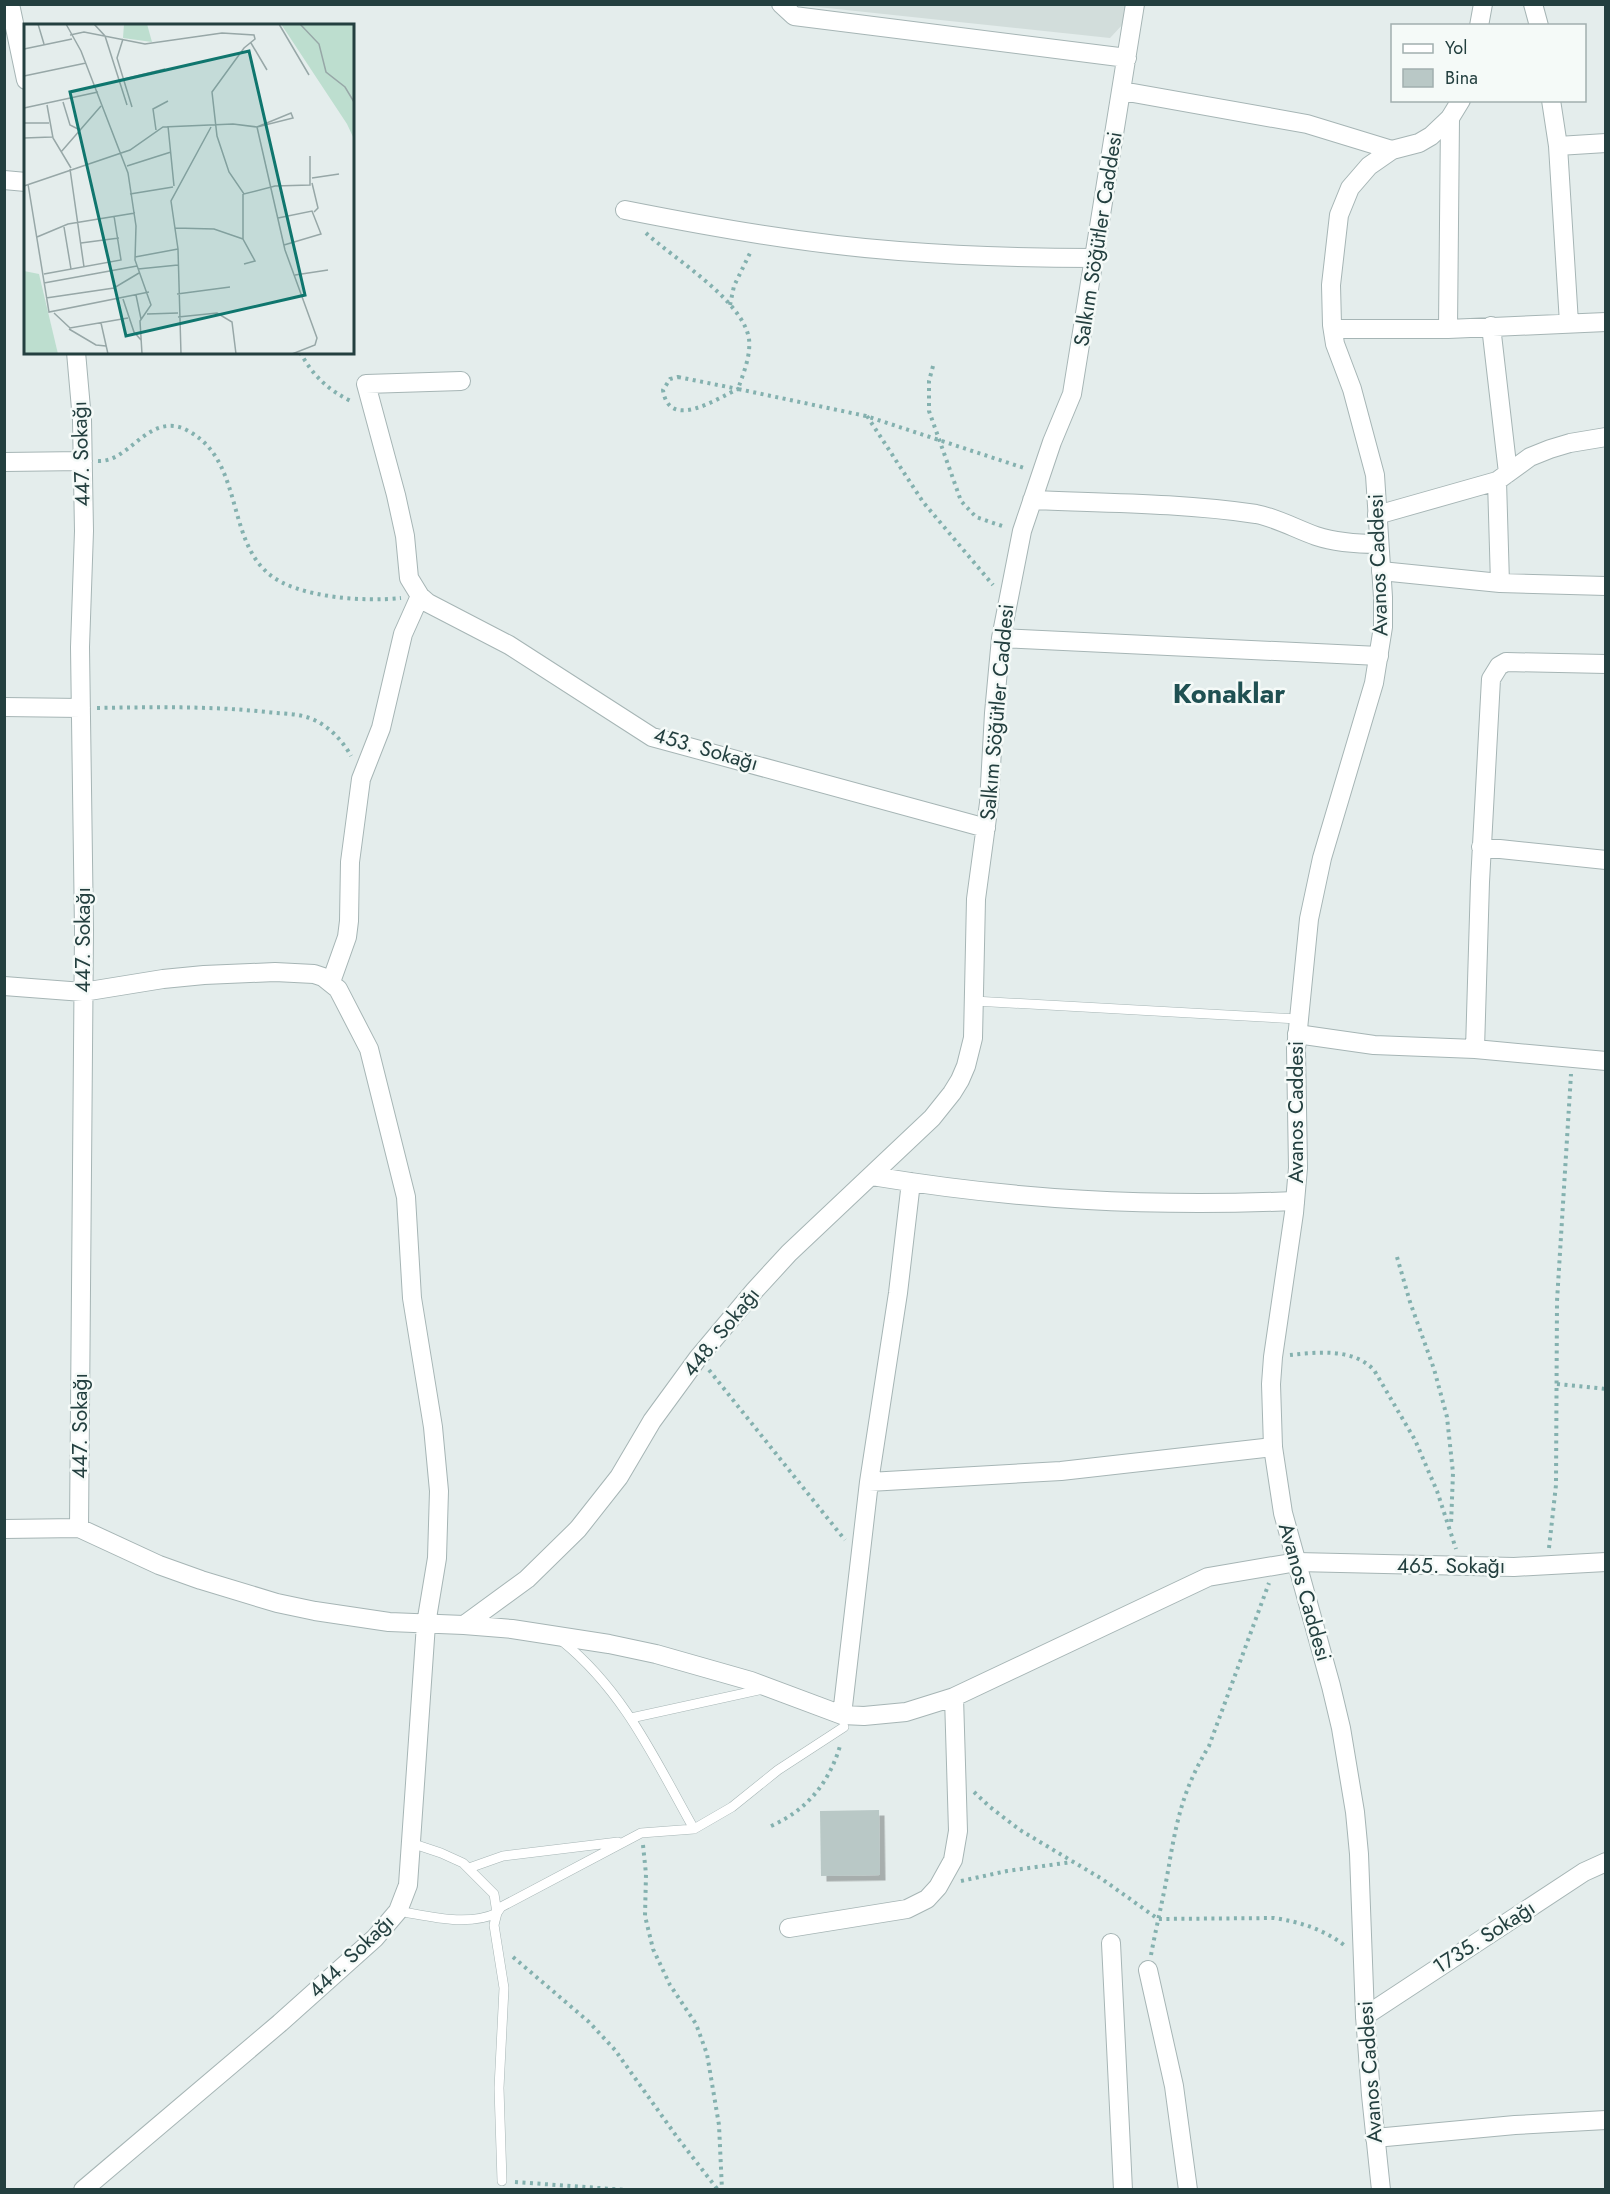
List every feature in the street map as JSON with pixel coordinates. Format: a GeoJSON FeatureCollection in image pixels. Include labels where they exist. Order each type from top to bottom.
{"type":"FeatureCollection","features":[{"type":"Feature","properties":{"kind":"street"},"geometry":{"type":"LineString","coordinates":[[10,4],[24,70]]}},
{"type":"Feature","properties":{"kind":"street"},"geometry":{"type":"LineString","coordinates":[[781,4],[794,16],[1127,58]]}},
{"type":"Feature","properties":{"kind":"street","name":"Salkım Söğütler Caddesi"},"geometry":{"type":"LineString","coordinates":[[973,1038],[976,899],[986,828],[1001,638],[1022,531],[1041,473],[1072,394],[1135,4]]}},
{"type":"Feature","properties":{"kind":"street"},"geometry":{"type":"LineString","coordinates":[[1479,24],[1483,4]]}},
{"type":"Feature","properties":{"kind":"street"},"geometry":{"type":"LineString","coordinates":[[1533,4],[1538,24]]}},
{"type":"Feature","properties":{"kind":"street"},"geometry":{"type":"LineString","coordinates":[[1122,91],[1307,124],[1392,150]]}},
{"type":"Feature","properties":{"kind":"street","name":"Avanos Caddesi"},"geometry":{"type":"LineString","coordinates":[[1381,2190],[1365,2016],[1359,1854],[1349,1771],[1331,1686],[1283,1513],[1273,1447],[1271,1384],[1298,1168],[1297,1026],[1315,888],[1330,827],[1367,709],[1383,627],[1375,475],[1352,390],[1335,345],[1333,329],[1331,285],[1340,215],[1344,201],[1359,176],[1380,157],[1392,150],[1419,143],[1431,136],[1450,118],[1460,102]]}},
{"type":"Feature","properties":{"kind":"street"},"geometry":{"type":"LineString","coordinates":[[1551,102],[1558,146],[1569,323]]}},
{"type":"Feature","properties":{"kind":"street"},"geometry":{"type":"LineString","coordinates":[[1448,329],[1450,118]]}},
{"type":"Feature","properties":{"kind":"street"},"geometry":{"type":"LineString","coordinates":[[1558,146],[1605,143]]}},
{"type":"Feature","properties":{"kind":"street"},"geometry":{"type":"LineString","coordinates":[[4,180],[24,182]]}},
{"type":"Feature","properties":{"kind":"street"},"geometry":{"type":"LineString","coordinates":[[625,210],[764,235],[898,251],[1095,258]]}},
{"type":"Feature","properties":{"kind":"street"},"geometry":{"type":"LineString","coordinates":[[1333,329],[1448,329],[1605,322]]}},
{"type":"Feature","properties":{"kind":"street"},"geometry":{"type":"LineString","coordinates":[[1491,326],[1502,477],[1500,583]]}},
{"type":"Feature","properties":{"kind":"street","name":"447. Sokağı"},"geometry":{"type":"LineString","coordinates":[[76,354],[83,461],[84,531],[80,647],[84,856],[79,1528]]}},
{"type":"Feature","properties":{"kind":"street"},"geometry":{"type":"LineString","coordinates":[[4,986],[83,992],[163,979],[244,973],[314,974],[331,982],[343,952],[348,929],[350,862],[361,779],[381,728],[403,634],[420,596],[409,578],[399,505],[366,384],[460,381]]}},
{"type":"Feature","properties":{"kind":"street"},"geometry":{"type":"LineString","coordinates":[[1377,515],[1502,477],[1530,457],[1550,449],[1605,437]]}},
{"type":"Feature","properties":{"kind":"street"},"geometry":{"type":"LineString","coordinates":[[4,462],[83,461]]}},
{"type":"Feature","properties":{"kind":"street"},"geometry":{"type":"LineString","coordinates":[[1032,500],[1199,508],[1246,513],[1274,519],[1334,541],[1379,544]]}},
{"type":"Feature","properties":{"kind":"street"},"geometry":{"type":"LineString","coordinates":[[1381,571],[1500,583],[1605,586]]}},
{"type":"Feature","properties":{"kind":"street","name":"453. Sokağı"},"geometry":{"type":"LineString","coordinates":[[420,596],[437,609],[519,651],[652,737],[986,828]]}},
{"type":"Feature","properties":{"kind":"street"},"geometry":{"type":"LineString","coordinates":[[1001,638],[1379,656]]}},
{"type":"Feature","properties":{"kind":"street"},"geometry":{"type":"LineString","coordinates":[[1475,1049],[1490,686],[1494,673],[1506,662],[1605,664]]}},
{"type":"Feature","properties":{"kind":"street"},"geometry":{"type":"LineString","coordinates":[[4,706],[81,708]]}},
{"type":"Feature","properties":{"kind":"street"},"geometry":{"type":"LineString","coordinates":[[1482,847],[1605,860]]}},
{"type":"Feature","properties":{"kind":"street","name":"444. Sokağı"},"geometry":{"type":"LineString","coordinates":[[83,2190],[280,2023],[375,1938],[398,1911],[408,1885],[426,1624],[437,1558],[439,1491],[433,1427],[412,1298],[406,1197],[369,1049],[338,988],[331,982]]}},
{"type":"Feature","properties":{"kind":"street"},"geometry":{"type":"LineString","coordinates":[[1297,1026],[1374,1045],[1475,1049],[1605,1061]]}},
{"type":"Feature","properties":{"kind":"street","name":"448. Sokağı"},"geometry":{"type":"LineString","coordinates":[[464,1624],[527,1579],[578,1529],[619,1477],[652,1421],[698,1358],[747,1298],[782,1260],[932,1118],[952,1093],[966,1066],[973,1038]]}},
{"type":"Feature","properties":{"kind":"street"},"geometry":{"type":"LineString","coordinates":[[872,1176],[998,1194],[1119,1203],[1201,1204],[1295,1201]]}},
{"type":"Feature","properties":{"kind":"street"},"geometry":{"type":"LineString","coordinates":[[843,1721],[869,1482],[898,1293],[910,1182]]}},
{"type":"Feature","properties":{"kind":"street"},"geometry":{"type":"LineString","coordinates":[[869,1482],[1060,1471],[1273,1447]]}},
{"type":"Feature","properties":{"kind":"street"},"geometry":{"type":"LineString","coordinates":[[4,1528],[79,1528]]}},
{"type":"Feature","properties":{"kind":"street"},"geometry":{"type":"LineString","coordinates":[[4,1541],[79,1528]]}},
{"type":"Feature","properties":{"kind":"street","name":"465. Sokağı"},"geometry":{"type":"LineString","coordinates":[[79,1528],[159,1565],[238,1592],[333,1614],[426,1624],[464,1624],[555,1635],[656,1654],[704,1666],[770,1688],[843,1721],[864,1716],[906,1713],[954,1697],[1208,1577],[1297,1562],[1442,1567],[1547,1566],[1605,1562]]}},
{"type":"Feature","properties":{"kind":"street"},"geometry":{"type":"LineString","coordinates":[[789,1928],[907,1909],[927,1899],[938,1887],[950,1867],[957,1846],[954,1697]]}},
{"type":"Feature","properties":{"kind":"street","name":"1735. Sokağı"},"geometry":{"type":"LineString","coordinates":[[1365,2016],[1584,1872],[1605,1862]]}},
{"type":"Feature","properties":{"kind":"street"},"geometry":{"type":"LineString","coordinates":[[1111,1943],[1123,2190]]}},
{"type":"Feature","properties":{"kind":"street"},"geometry":{"type":"LineString","coordinates":[[1148,1970],[1174,2085],[1188,2190]]}},
{"type":"Feature","properties":{"kind":"street"},"geometry":{"type":"LineString","coordinates":[[1375,2138],[1515,2125],[1605,2120]]}},
{"type":"Feature","properties":{"kind":"lane"},"geometry":{"type":"LineString","coordinates":[[974,1001],[1297,1026]]}},
{"type":"Feature","properties":{"kind":"lane"},"geometry":{"type":"LineString","coordinates":[[555,1635],[572,1648],[604,1681],[631,1718],[694,1829]]}},
{"type":"Feature","properties":{"kind":"lane"},"geometry":{"type":"LineString","coordinates":[[631,1718],[770,1688]]}},
{"type":"Feature","properties":{"kind":"lane"},"geometry":{"type":"LineString","coordinates":[[398,1911],[442,1918],[475,1920],[497,1913],[507,1903],[641,1833],[694,1829],[732,1807],[843,1721]]}},
{"type":"Feature","properties":{"kind":"lane"},"geometry":{"type":"LineString","coordinates":[[469,1868],[503,1856],[623,1841]]}},
{"type":"Feature","properties":{"kind":"lane"},"geometry":{"type":"LineString","coordinates":[[411,1843],[441,1853],[469,1868],[494,1894],[497,1913],[494,1925],[504,1988],[499,2088],[502,2181]]}},
{"type":"Feature","properties":{"kind":"path"},"geometry":{"type":"LineString","coordinates":[[625,210],[657,243],[730,305],[741,318],[749,340],[749,354],[738,389],[683,412],[668,406],[663,390],[666,382],[678,377],[738,389],[866,416],[940,442],[1041,473]]}},
{"type":"Feature","properties":{"kind":"path"},"geometry":{"type":"LineString","coordinates":[[730,305],[734,286],[742,267],[764,235]]}},
{"type":"Feature","properties":{"kind":"path"},"geometry":{"type":"LineString","coordinates":[[301,354],[311,371],[326,386],[347,399],[373,407]]}},
{"type":"Feature","properties":{"kind":"path"},"geometry":{"type":"LineString","coordinates":[[933,366],[929,381],[929,411],[964,507],[976,517],[1022,531]]}},
{"type":"Feature","properties":{"kind":"path"},"geometry":{"type":"LineString","coordinates":[[866,416],[923,502],[1007,601]]}},
{"type":"Feature","properties":{"kind":"path"},"geometry":{"type":"LineString","coordinates":[[83,461],[109,462],[154,429],[175,426],[184,429],[202,441],[218,460],[248,542],[260,566],[276,580],[309,591],[347,598],[391,599],[420,596]]}},
{"type":"Feature","properties":{"kind":"path"},"geometry":{"type":"LineString","coordinates":[[81,708],[198,707],[306,716],[339,738],[352,757],[361,779]]}},
{"type":"Feature","properties":{"kind":"path"},"geometry":{"type":"LineString","coordinates":[[1547,1566],[1556,1485],[1557,1301],[1572,1058]]}},
{"type":"Feature","properties":{"kind":"path"},"geometry":{"type":"LineString","coordinates":[[1273,1357],[1319,1353],[1342,1354],[1351,1355],[1367,1363],[1374,1370],[1415,1440],[1450,1528],[1453,1473],[1447,1417],[1439,1385],[1397,1257]]}},
{"type":"Feature","properties":{"kind":"path"},"geometry":{"type":"LineString","coordinates":[[698,1358],[861,1559]]}},
{"type":"Feature","properties":{"kind":"path"},"geometry":{"type":"LineString","coordinates":[[1557,1384],[1605,1389]]}},
{"type":"Feature","properties":{"kind":"path"},"geometry":{"type":"LineString","coordinates":[[1148,1970],[1176,1819],[1194,1772],[1209,1746],[1275,1566]]}},
{"type":"Feature","properties":{"kind":"path"},"geometry":{"type":"LineString","coordinates":[[771,1827],[797,1813],[816,1793],[835,1762],[843,1721]]}},
{"type":"Feature","properties":{"kind":"path"},"geometry":{"type":"LineString","coordinates":[[956,1772],[1004,1819],[1102,1879],[1158,1919],[1265,1918],[1292,1921],[1331,1936],[1351,1950],[1362,1962]]}},
{"type":"Feature","properties":{"kind":"path"},"geometry":{"type":"LineString","coordinates":[[641,1833],[646,1874],[645,1916],[648,1932],[659,1965],[696,2024],[707,2054],[719,2125],[722,2190]]}},
{"type":"Feature","properties":{"kind":"path"},"geometry":{"type":"LineString","coordinates":[[938,1887],[1007,1871],[1072,1862]]}},
{"type":"Feature","properties":{"kind":"path"},"geometry":{"type":"LineString","coordinates":[[497,1942],[589,2022],[615,2050],[718,2190]]}},
{"type":"Feature","properties":{"kind":"path"},"geometry":{"type":"LineString","coordinates":[[502,2181],[627,2190]]}},
{"type":"Feature","properties":{"kind":"shaded area"},"geometry":{"type":"Polygon","coordinates":[[[799,5],[1126,5],[1124,23],[1110,38],[799,5]]]}},
{"type":"Feature","properties":{"kind":"building"},"geometry":{"type":"Polygon","coordinates":[[[879,1810],[880,1875],[821,1876],[820,1811],[879,1810]]]}},
{"type":"Feature","properties":{"kind":"district","name":"Konaklar"},"geometry":{"type":"Point","coordinates":[1229,694]}}]}
